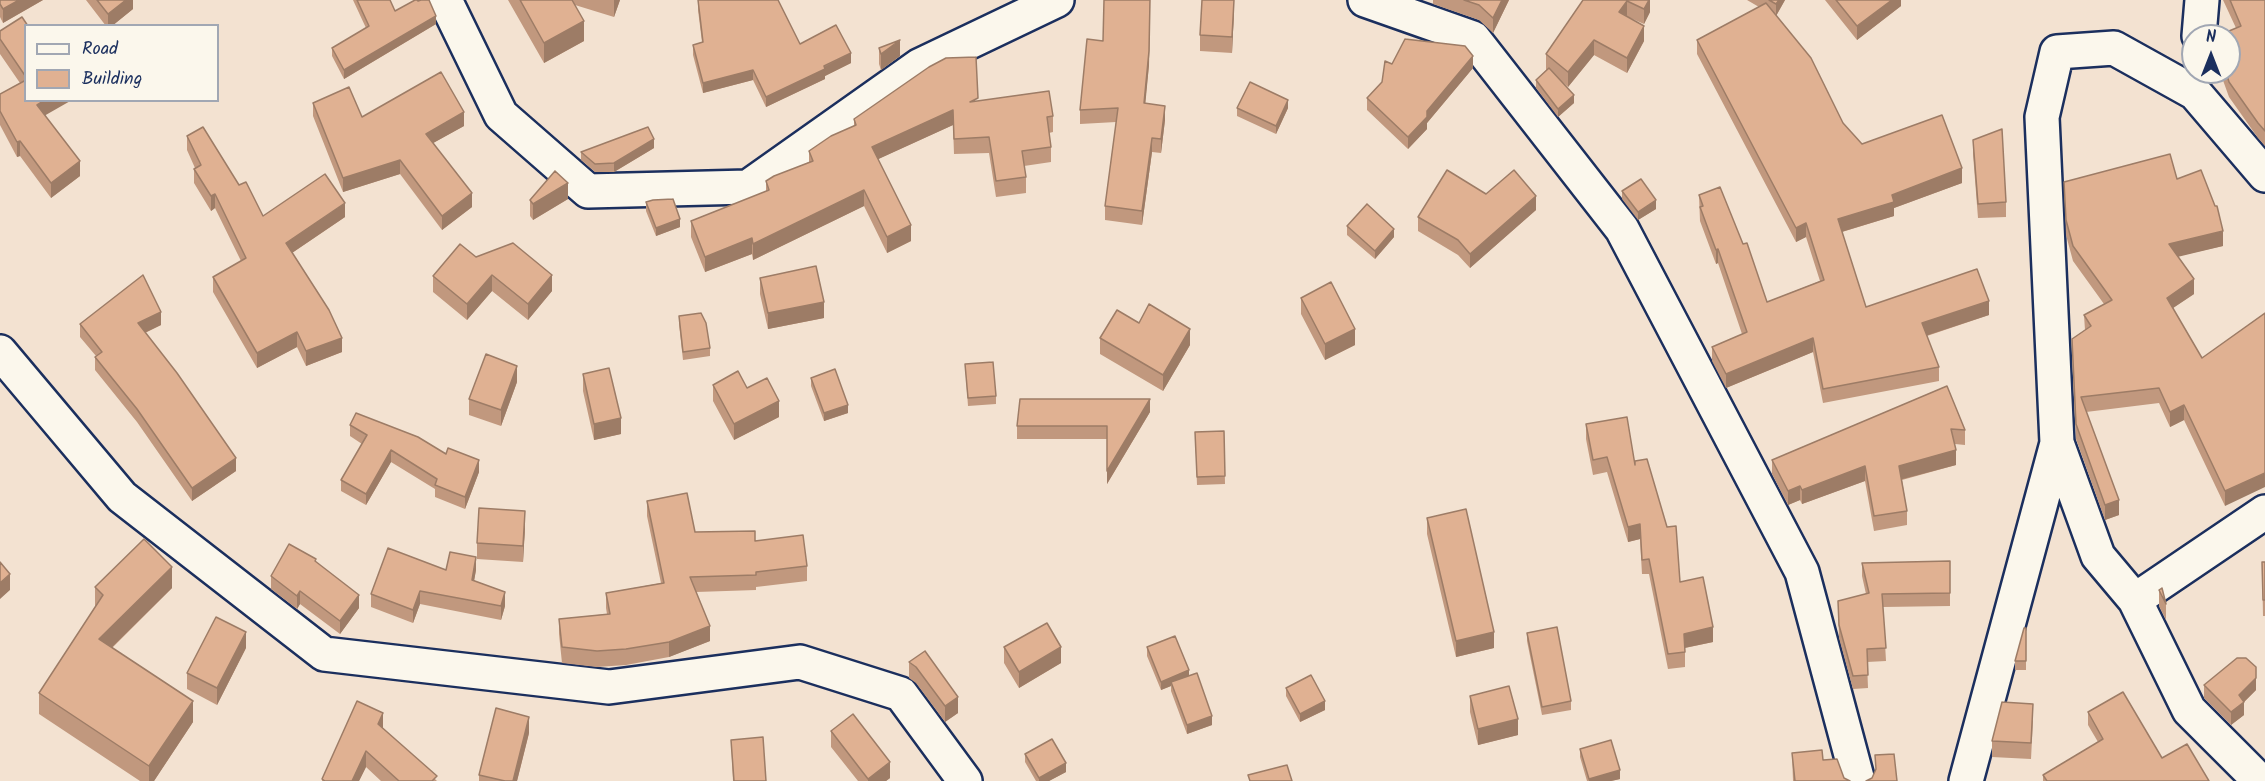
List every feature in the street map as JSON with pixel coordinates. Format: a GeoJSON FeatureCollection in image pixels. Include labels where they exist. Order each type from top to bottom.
{"type":"FeatureCollection","features":[{"type":"Feature","properties":{"kind":"street"},"geometry":{"type":"LineString","coordinates":[[445,0],[501,115],[588,191],[748,187],[919,66],[1057,0]]}},
{"type":"Feature","properties":{"kind":"street"},"geometry":{"type":"LineString","coordinates":[[1365,0],[1473,38],[1622,229],[1802,572],[1858,781]]}},
{"type":"Feature","properties":{"kind":"street"},"geometry":{"type":"LineString","coordinates":[[2200,24],[2202,0]]}},
{"type":"Feature","properties":{"kind":"street"},"geometry":{"type":"LineString","coordinates":[[1966,781],[2056,443],[2042,117],[2056,52],[2114,48],[2181,77]]}},
{"type":"Feature","properties":{"kind":"street"},"geometry":{"type":"LineString","coordinates":[[2197,84],[2265,174]]}},
{"type":"Feature","properties":{"kind":"street"},"geometry":{"type":"LineString","coordinates":[[0,352],[122,497],[324,654],[609,687],[800,662],[901,694],[965,781]]}},
{"type":"Feature","properties":{"kind":"street"},"geometry":{"type":"LineString","coordinates":[[2056,443],[2098,556],[2134,600],[2189,710],[2260,781]]}},
{"type":"Feature","properties":{"kind":"street"},"geometry":{"type":"LineString","coordinates":[[2134,600],[2265,512]]}},
{"type":"Feature","properties":{"kind":"building"},"geometry":{"type":"Polygon","coordinates":[[[0,0],[19,0],[3,9],[0,0]]]}},
{"type":"Feature","properties":{"kind":"building"},"geometry":{"type":"Polygon","coordinates":[[[97,0],[126,0],[108,14],[97,0]]]}},
{"type":"Feature","properties":{"kind":"building"},"geometry":{"type":"Polygon","coordinates":[[[357,0],[390,0],[395,11],[415,0],[429,0],[436,16],[344,70],[332,48],[369,26],[357,0]]]}},
{"type":"Feature","properties":{"kind":"building"},"geometry":{"type":"Polygon","coordinates":[[[520,0],[572,0],[584,21],[544,43],[520,0]]]}},
{"type":"Feature","properties":{"kind":"building"},"geometry":{"type":"Polygon","coordinates":[[[698,0],[778,0],[800,44],[836,25],[851,53],[824,66],[825,69],[766,97],[753,70],[703,83],[693,45],[703,42],[698,0]]]}},
{"type":"Feature","properties":{"kind":"building"},"geometry":{"type":"Polygon","coordinates":[[[1104,0],[1150,0],[1149,51],[1144,103],[1165,106],[1161,139],[1152,138],[1142,211],[1105,206],[1118,108],[1080,110],[1087,39],[1103,41],[1104,0]]]}},
{"type":"Feature","properties":{"kind":"building"},"geometry":{"type":"Polygon","coordinates":[[[1202,0],[1234,0],[1232,37],[1200,35],[1202,0]]]}},
{"type":"Feature","properties":{"kind":"building"},"geometry":{"type":"Polygon","coordinates":[[[1464,0],[1502,0],[1493,18],[1479,5],[1464,0]]]}},
{"type":"Feature","properties":{"kind":"building"},"geometry":{"type":"Polygon","coordinates":[[[1583,0],[1649,0],[1644,9],[1627,1],[1619,12],[1644,26],[1627,58],[1594,40],[1568,72],[1546,54],[1583,0]]]}},
{"type":"Feature","properties":{"kind":"building"},"geometry":{"type":"Polygon","coordinates":[[[1836,0],[1892,0],[1857,26],[1836,0]]]}},
{"type":"Feature","properties":{"kind":"building"},"geometry":{"type":"Polygon","coordinates":[[[2230,0],[2265,0],[2265,131],[2230,84],[2241,84],[2240,24],[2230,0]]]}},
{"type":"Feature","properties":{"kind":"building"},"geometry":{"type":"Polygon","coordinates":[[[1766,3],[1811,58],[1843,123],[1862,144],[1942,115],[1962,168],[1892,195],[1894,202],[1838,219],[1866,307],[1977,269],[1989,301],[1922,323],[1939,367],[1823,389],[1813,338],[1726,374],[1712,347],[1747,332],[1718,249],[1716,250],[1700,207],[1703,206],[1699,195],[1720,187],[1743,244],[1747,243],[1767,302],[1824,280],[1806,223],[1796,228],[1697,40],[1766,3]]]}},
{"type":"Feature","properties":{"kind":"building"},"geometry":{"type":"Polygon","coordinates":[[[22,17],[27,24],[24,24],[24,74],[0,39],[0,31],[22,17]]]}},
{"type":"Feature","properties":{"kind":"building"},"geometry":{"type":"Polygon","coordinates":[[[1405,39],[1465,46],[1473,56],[1427,111],[1427,117],[1408,137],[1367,98],[1382,82],[1385,61],[1392,64],[1405,39]]]}},
{"type":"Feature","properties":{"kind":"building"},"geometry":{"type":"Polygon","coordinates":[[[900,40],[881,54],[879,48],[900,40]]]}},
{"type":"Feature","properties":{"kind":"building"},"geometry":{"type":"Polygon","coordinates":[[[976,57],[978,98],[970,102],[1049,91],[1053,116],[1047,117],[1051,147],[1022,151],[1026,177],[996,181],[989,137],[954,139],[953,110],[872,147],[911,225],[887,237],[864,190],[753,244],[752,238],[705,257],[691,221],[769,190],[766,181],[813,161],[809,151],[831,136],[856,125],[854,119],[929,67],[946,58],[976,57]]]}},
{"type":"Feature","properties":{"kind":"building"},"geometry":{"type":"Polygon","coordinates":[[[1549,68],[1574,95],[1558,109],[1536,80],[1549,68]]]}},
{"type":"Feature","properties":{"kind":"building"},"geometry":{"type":"Polygon","coordinates":[[[441,72],[464,112],[426,134],[472,193],[442,216],[400,160],[343,178],[313,103],[349,87],[362,117],[441,72]]]}},
{"type":"Feature","properties":{"kind":"building"},"geometry":{"type":"Polygon","coordinates":[[[24,81],[24,102],[42,102],[37,105],[80,161],[51,183],[20,141],[17,142],[0,111],[0,94],[24,81]]]}},
{"type":"Feature","properties":{"kind":"building"},"geometry":{"type":"Polygon","coordinates":[[[1250,82],[1288,100],[1276,126],[1237,108],[1250,82]]]}},
{"type":"Feature","properties":{"kind":"building"},"geometry":{"type":"Polygon","coordinates":[[[203,127],[239,185],[246,182],[263,216],[325,174],[345,203],[286,243],[329,310],[342,338],[306,351],[297,332],[257,353],[213,277],[246,258],[215,194],[211,196],[194,169],[201,165],[187,136],[203,127]]]}},
{"type":"Feature","properties":{"kind":"building"},"geometry":{"type":"Polygon","coordinates":[[[648,127],[654,139],[614,163],[595,164],[581,152],[648,127]]]}},
{"type":"Feature","properties":{"kind":"building"},"geometry":{"type":"Polygon","coordinates":[[[2002,129],[2006,202],[1978,204],[1973,140],[2002,129]]]}},
{"type":"Feature","properties":{"kind":"building"},"geometry":{"type":"Polygon","coordinates":[[[2170,154],[2177,179],[2201,170],[2215,206],[2217,206],[2223,231],[2169,244],[2194,279],[2167,298],[2202,358],[2265,313],[2265,473],[2225,491],[2184,405],[2170,412],[2159,388],[2081,397],[2119,500],[2105,505],[2076,424],[2072,339],[2091,326],[2084,315],[2112,300],[2073,246],[2066,220],[2064,182],[2170,154]]]}},
{"type":"Feature","properties":{"kind":"building"},"geometry":{"type":"Polygon","coordinates":[[[1447,170],[1486,194],[1514,170],[1536,196],[1470,254],[1458,240],[1418,217],[1447,170]]]}},
{"type":"Feature","properties":{"kind":"building"},"geometry":{"type":"Polygon","coordinates":[[[555,171],[568,183],[533,204],[530,200],[555,171]]]}},
{"type":"Feature","properties":{"kind":"building"},"geometry":{"type":"Polygon","coordinates":[[[1641,179],[1656,200],[1638,212],[1622,191],[1641,179]]]}},
{"type":"Feature","properties":{"kind":"building"},"geometry":{"type":"Polygon","coordinates":[[[673,199],[680,219],[656,228],[646,202],[673,199]]]}},
{"type":"Feature","properties":{"kind":"building"},"geometry":{"type":"Polygon","coordinates":[[[1367,204],[1394,229],[1375,251],[1347,226],[1367,204]]]}},
{"type":"Feature","properties":{"kind":"building"},"geometry":{"type":"Polygon","coordinates":[[[513,243],[552,275],[528,304],[492,275],[467,304],[433,276],[460,244],[476,257],[513,243]]]}},
{"type":"Feature","properties":{"kind":"building"},"geometry":{"type":"Polygon","coordinates":[[[816,266],[824,302],[768,313],[760,278],[816,266]]]}},
{"type":"Feature","properties":{"kind":"building"},"geometry":{"type":"Polygon","coordinates":[[[143,275],[161,312],[138,323],[177,373],[236,458],[192,488],[137,409],[95,357],[102,352],[80,324],[143,275]]]}},
{"type":"Feature","properties":{"kind":"building"},"geometry":{"type":"Polygon","coordinates":[[[1331,282],[1355,329],[1325,344],[1301,298],[1331,282]]]}},
{"type":"Feature","properties":{"kind":"building"},"geometry":{"type":"Polygon","coordinates":[[[1149,304],[1190,329],[1163,375],[1100,338],[1117,310],[1139,323],[1149,304]]]}},
{"type":"Feature","properties":{"kind":"building"},"geometry":{"type":"Polygon","coordinates":[[[701,313],[706,323],[710,348],[683,352],[679,316],[701,313]]]}},
{"type":"Feature","properties":{"kind":"building"},"geometry":{"type":"Polygon","coordinates":[[[486,354],[517,366],[501,410],[469,399],[486,354]]]}},
{"type":"Feature","properties":{"kind":"building"},"geometry":{"type":"Polygon","coordinates":[[[993,362],[996,396],[968,398],[965,364],[993,362]]]}},
{"type":"Feature","properties":{"kind":"building"},"geometry":{"type":"Polygon","coordinates":[[[609,368],[621,418],[594,424],[583,374],[609,368]]]}},
{"type":"Feature","properties":{"kind":"building"},"geometry":{"type":"Polygon","coordinates":[[[835,369],[848,405],[824,413],[811,378],[835,369]]]}},
{"type":"Feature","properties":{"kind":"building"},"geometry":{"type":"Polygon","coordinates":[[[738,371],[747,388],[767,378],[779,401],[734,424],[713,385],[738,371]]]}},
{"type":"Feature","properties":{"kind":"building"},"geometry":{"type":"Polygon","coordinates":[[[1947,386],[1965,430],[1951,429],[1956,450],[1899,466],[1907,511],[1874,516],[1865,466],[1802,490],[1800,486],[1788,491],[1772,460],[1947,386]]]}},
{"type":"Feature","properties":{"kind":"building"},"geometry":{"type":"Polygon","coordinates":[[[1020,399],[1150,399],[1107,471],[1107,426],[1017,426],[1020,399]]]}},
{"type":"Feature","properties":{"kind":"building"},"geometry":{"type":"Polygon","coordinates":[[[356,413],[418,437],[446,454],[448,448],[479,460],[465,497],[435,485],[437,479],[391,450],[366,494],[341,480],[367,435],[350,425],[356,413]]]}},
{"type":"Feature","properties":{"kind":"building"},"geometry":{"type":"Polygon","coordinates":[[[1627,417],[1635,465],[1635,461],[1647,459],[1667,527],[1676,526],[1680,582],[1703,577],[1713,627],[1684,634],[1685,652],[1668,654],[1649,559],[1642,560],[1640,524],[1628,527],[1607,457],[1593,460],[1586,424],[1627,417]]]}},
{"type":"Feature","properties":{"kind":"building"},"geometry":{"type":"Polygon","coordinates":[[[1224,431],[1225,476],[1197,477],[1195,432],[1224,431]]]}},
{"type":"Feature","properties":{"kind":"building"},"geometry":{"type":"Polygon","coordinates":[[[687,493],[695,532],[755,531],[755,541],[803,535],[807,566],[756,572],[756,575],[690,577],[710,626],[669,642],[597,651],[562,647],[559,619],[610,614],[606,593],[664,583],[647,501],[687,493]]]}},
{"type":"Feature","properties":{"kind":"building"},"geometry":{"type":"Polygon","coordinates":[[[479,508],[525,511],[523,546],[477,543],[479,508]]]}},
{"type":"Feature","properties":{"kind":"building"},"geometry":{"type":"Polygon","coordinates":[[[1466,509],[1494,632],[1456,641],[1427,518],[1466,509]]]}},
{"type":"Feature","properties":{"kind":"building"},"geometry":{"type":"Polygon","coordinates":[[[144,539],[172,567],[99,639],[193,701],[149,766],[39,693],[103,595],[95,587],[144,539]]]}},
{"type":"Feature","properties":{"kind":"building"},"geometry":{"type":"Polygon","coordinates":[[[289,544],[316,559],[315,561],[359,595],[340,621],[300,591],[297,596],[271,576],[289,544]]]}},
{"type":"Feature","properties":{"kind":"building"},"geometry":{"type":"Polygon","coordinates":[[[388,548],[446,570],[450,552],[476,557],[472,580],[505,592],[501,606],[420,591],[413,610],[371,594],[388,548]]]}},
{"type":"Feature","properties":{"kind":"building"},"geometry":{"type":"Polygon","coordinates":[[[1950,561],[1950,593],[1882,594],[1886,648],[1867,649],[1868,675],[1853,676],[1839,625],[1838,601],[1869,593],[1862,563],[1950,561]]]}},
{"type":"Feature","properties":{"kind":"building"},"geometry":{"type":"Polygon","coordinates":[[[0,562],[10,574],[0,583],[0,562]]]}},
{"type":"Feature","properties":{"kind":"building"},"geometry":{"type":"Polygon","coordinates":[[[2262,562],[2265,562],[2265,600],[2263,600],[2262,562]]]}},
{"type":"Feature","properties":{"kind":"building"},"geometry":{"type":"Polygon","coordinates":[[[2162,588],[2166,604],[2159,590],[2162,588]]]}},
{"type":"Feature","properties":{"kind":"building"},"geometry":{"type":"Polygon","coordinates":[[[216,617],[246,632],[217,688],[187,673],[216,617]]]}},
{"type":"Feature","properties":{"kind":"building"},"geometry":{"type":"Polygon","coordinates":[[[1047,623],[1061,647],[1019,672],[1004,647],[1047,623]]]}},
{"type":"Feature","properties":{"kind":"building"},"geometry":{"type":"Polygon","coordinates":[[[1557,627],[1571,701],[1542,707],[1527,633],[1557,627]]]}},
{"type":"Feature","properties":{"kind":"building"},"geometry":{"type":"Polygon","coordinates":[[[2024,628],[2026,628],[2026,661],[2015,661],[2024,628]]]}},
{"type":"Feature","properties":{"kind":"building"},"geometry":{"type":"Polygon","coordinates":[[[1175,636],[1189,670],[1161,682],[1147,647],[1175,636]]]}},
{"type":"Feature","properties":{"kind":"building"},"geometry":{"type":"Polygon","coordinates":[[[925,651],[958,697],[945,706],[916,667],[909,662],[925,651]]]}},
{"type":"Feature","properties":{"kind":"building"},"geometry":{"type":"Polygon","coordinates":[[[2237,658],[2246,658],[2256,667],[2256,678],[2239,695],[2244,702],[2231,712],[2204,685],[2237,658]]]}},
{"type":"Feature","properties":{"kind":"building"},"geometry":{"type":"Polygon","coordinates":[[[1197,673],[1212,716],[1187,725],[1171,682],[1197,673]]]}},
{"type":"Feature","properties":{"kind":"building"},"geometry":{"type":"Polygon","coordinates":[[[1311,675],[1325,701],[1300,714],[1286,688],[1311,675]]]}},
{"type":"Feature","properties":{"kind":"building"},"geometry":{"type":"Polygon","coordinates":[[[1509,686],[1518,719],[1478,729],[1470,696],[1509,686]]]}},
{"type":"Feature","properties":{"kind":"building"},"geometry":{"type":"Polygon","coordinates":[[[2123,692],[2162,758],[2187,744],[2209,781],[2047,781],[2043,775],[2103,739],[2088,712],[2123,692]]]}},
{"type":"Feature","properties":{"kind":"building"},"geometry":{"type":"Polygon","coordinates":[[[357,701],[383,713],[378,724],[437,776],[432,781],[399,781],[366,751],[352,781],[322,779],[357,701]]]}},
{"type":"Feature","properties":{"kind":"building"},"geometry":{"type":"Polygon","coordinates":[[[2002,702],[2033,704],[2031,743],[1992,741],[2002,702]]]}},
{"type":"Feature","properties":{"kind":"building"},"geometry":{"type":"Polygon","coordinates":[[[496,708],[529,717],[513,781],[479,775],[496,708]]]}},
{"type":"Feature","properties":{"kind":"building"},"geometry":{"type":"Polygon","coordinates":[[[853,714],[890,762],[868,779],[831,731],[853,714]]]}},
{"type":"Feature","properties":{"kind":"building"},"geometry":{"type":"Polygon","coordinates":[[[763,737],[766,781],[734,781],[731,740],[763,737]]]}},
{"type":"Feature","properties":{"kind":"building"},"geometry":{"type":"Polygon","coordinates":[[[1052,739],[1066,763],[1039,778],[1025,754],[1052,739]]]}},
{"type":"Feature","properties":{"kind":"building"},"geometry":{"type":"Polygon","coordinates":[[[1611,740],[1620,770],[1589,779],[1580,749],[1611,740]]]}},
{"type":"Feature","properties":{"kind":"building"},"geometry":{"type":"Polygon","coordinates":[[[1822,750],[1823,760],[1837,759],[1844,778],[1850,781],[1795,781],[1792,753],[1822,750]]]}},
{"type":"Feature","properties":{"kind":"building"},"geometry":{"type":"Polygon","coordinates":[[[1894,754],[1897,781],[1866,781],[1872,778],[1876,769],[1875,755],[1894,754]]]}},
{"type":"Feature","properties":{"kind":"building"},"geometry":{"type":"Polygon","coordinates":[[[1287,765],[1292,781],[1250,781],[1248,775],[1287,765]]]}}]}
